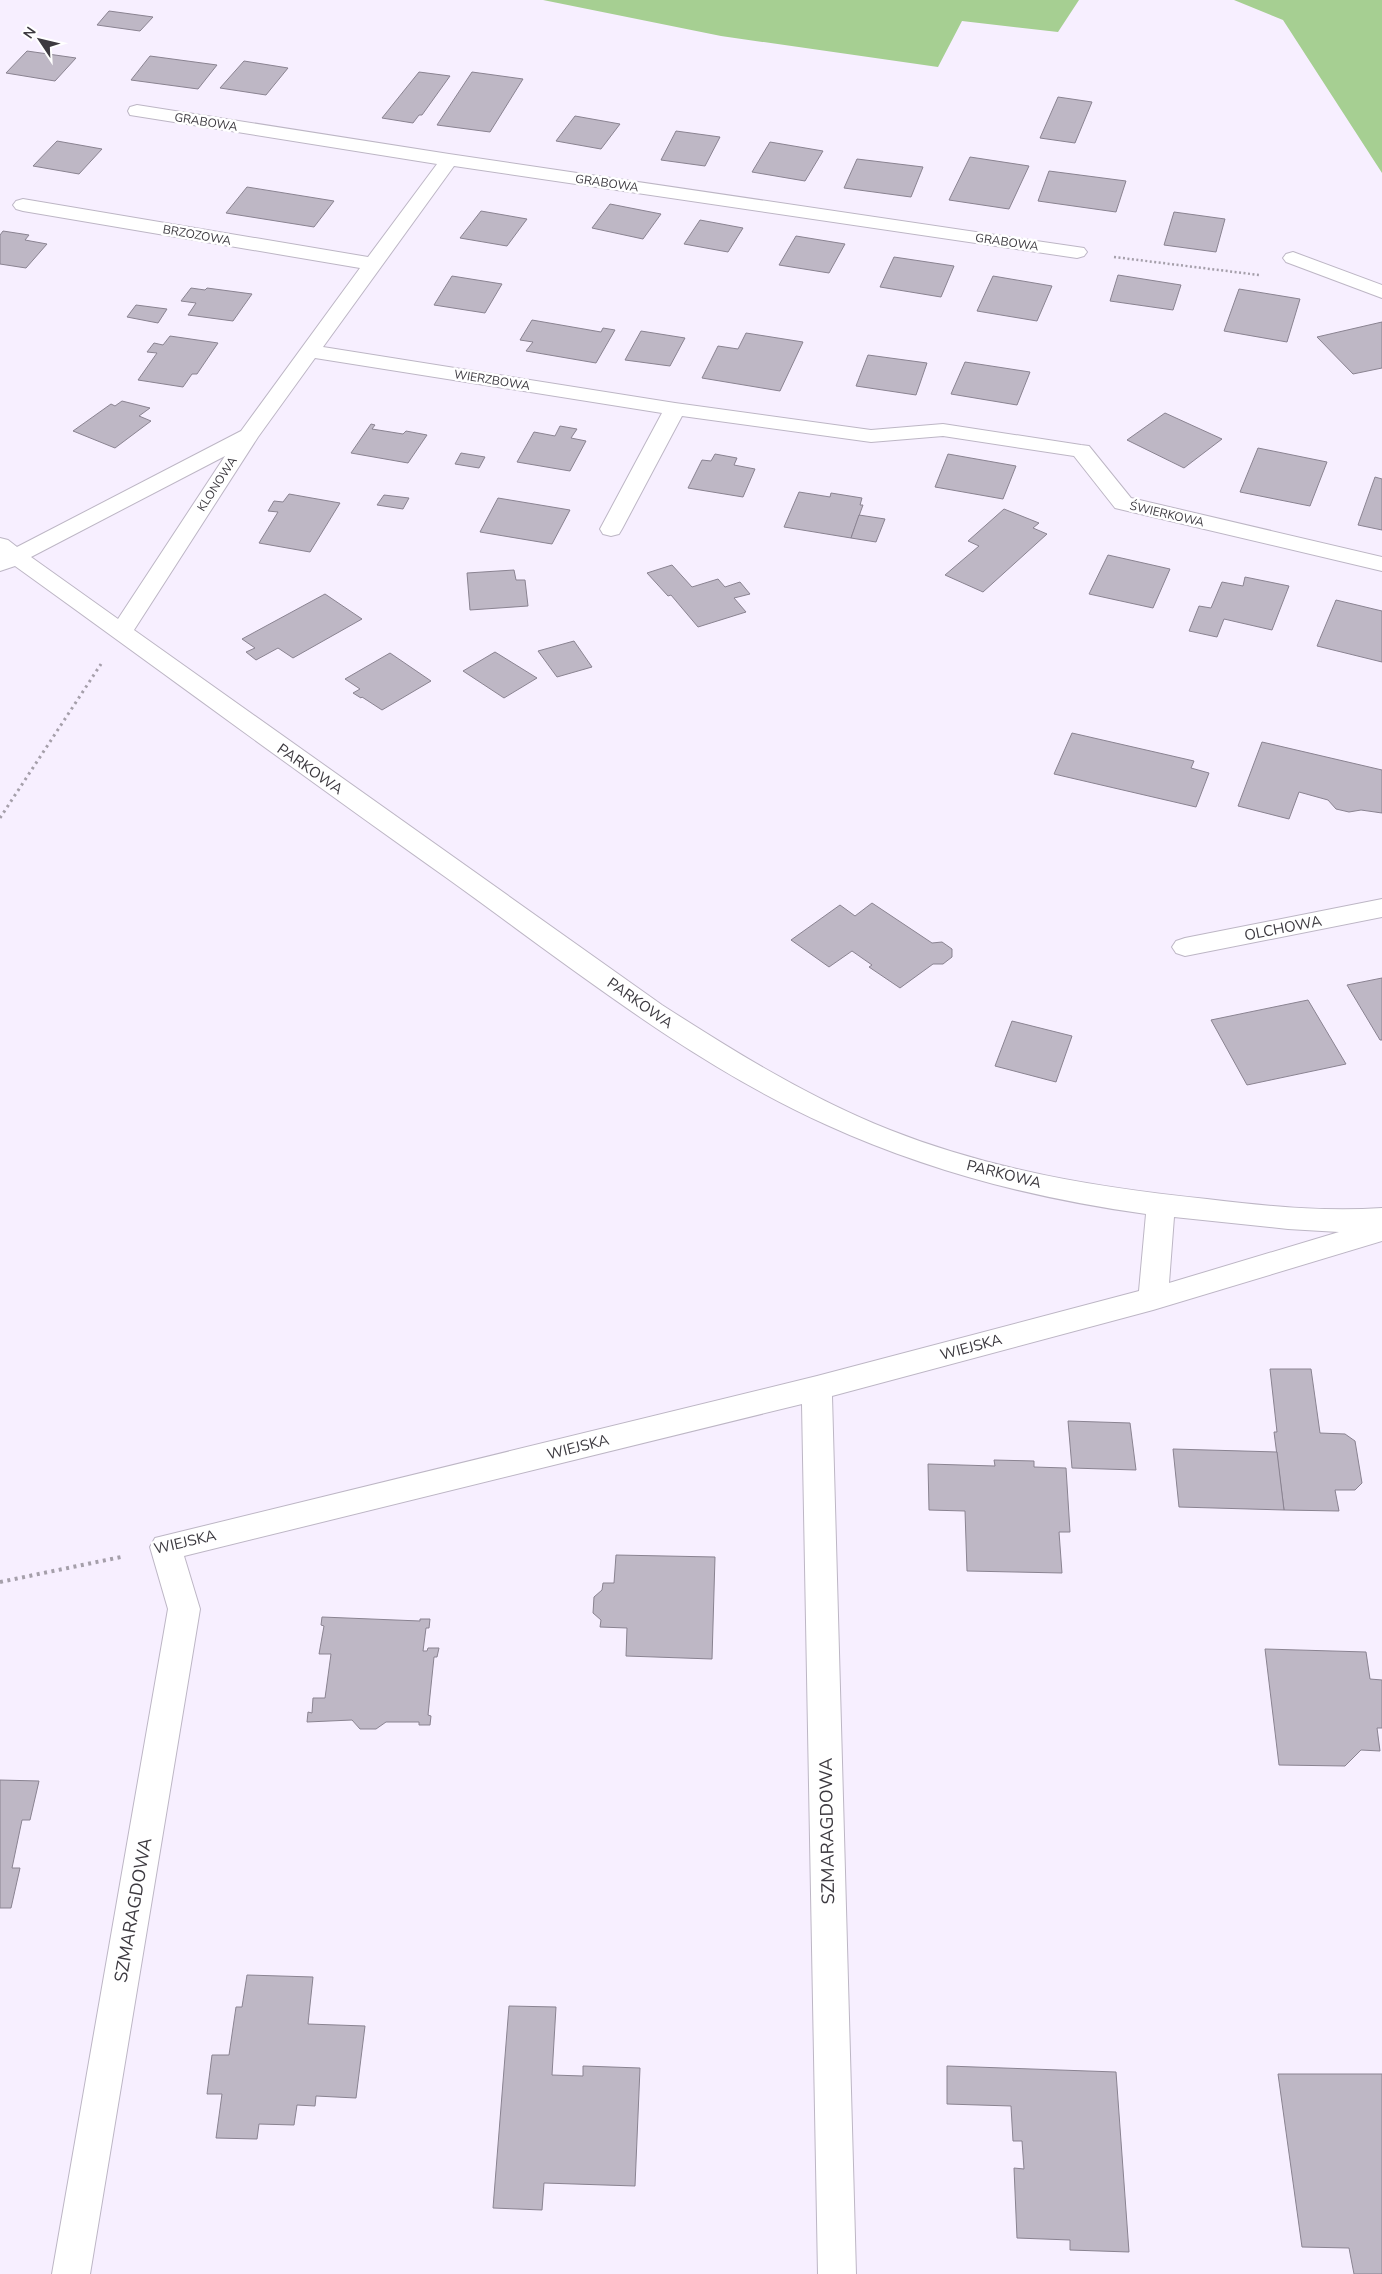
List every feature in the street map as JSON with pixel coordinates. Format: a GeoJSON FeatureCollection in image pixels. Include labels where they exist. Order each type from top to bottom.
{"type":"FeatureCollection","features":[{"type":"Feature","properties":{"kind":"street","name":"GRABOWA"},"geometry":{"type":"LineString","coordinates":[[137,111],[449,160],[1077,252]]}},
{"type":"Feature","properties":{"kind":"street","name":"KLONOWA"},"geometry":{"type":"LineString","coordinates":[[121,633],[249,435],[449,160]]}},
{"type":"Feature","properties":{"kind":"street","name":"BRZOZOWA"},"geometry":{"type":"LineString","coordinates":[[23,205],[372,264]]}},
{"type":"Feature","properties":{"kind":"street"},"geometry":{"type":"LineString","coordinates":[[1294,258],[1382,292]]}},
{"type":"Feature","properties":{"kind":"street","name":"WIERZBOWA"},"geometry":{"type":"LineString","coordinates":[[309,351],[675,409],[871,436],[943,430]]}},
{"type":"Feature","properties":{"kind":"street"},"geometry":{"type":"LineString","coordinates":[[610,529],[675,409]]}},
{"type":"Feature","properties":{"kind":"street","name":"ŚWIERKOWA"},"geometry":{"type":"LineString","coordinates":[[943,430],[1081,451],[1123,503],[1382,564]]}},
{"type":"Feature","properties":{"kind":"street"},"geometry":{"type":"LineString","coordinates":[[5,555],[249,435]]}},
{"type":"Feature","properties":{"kind":"street","name":"PARKOWA"},"geometry":{"type":"LineString","coordinates":[[5,555],[121,633],[678,1030],[757,1077],[835,1117],[920,1152],[1002,1175],[1085,1194],[1160,1206],[1327,1221],[1382,1219]]}},
{"type":"Feature","properties":{"kind":"street","name":"OLCHOWA"},"geometry":{"type":"LineString","coordinates":[[1185,947],[1382,908]]}},
{"type":"Feature","properties":{"kind":"street"},"geometry":{"type":"LineString","coordinates":[[1154,1299],[1160,1244],[1160,1206]]}},
{"type":"Feature","properties":{"kind":"street","name":"WIEJSKA"},"geometry":{"type":"LineString","coordinates":[[166,1547],[817,1388],[1154,1299],[1382,1230]]}},
{"type":"Feature","properties":{"kind":"street","name":"SZMARAGDOWA"},"geometry":{"type":"LineString","coordinates":[[817,1388],[837,2274]]}},
{"type":"Feature","properties":{"kind":"street","name":"SZMARAGDOWA"},"geometry":{"type":"LineString","coordinates":[[71,2274],[184,1609],[166,1547]]}},
{"type":"Feature","properties":{"kind":"path"},"geometry":{"type":"LineString","coordinates":[[1077,252],[1275,277],[1294,258]]}},
{"type":"Feature","properties":{"kind":"path"},"geometry":{"type":"LineString","coordinates":[[0,818],[121,633]]}},
{"type":"Feature","properties":{"kind":"path","name":"WIEJSKA"},"geometry":{"type":"LineString","coordinates":[[0,1582],[166,1547]]}},
{"type":"Feature","properties":{"kind":"green space"},"geometry":{"type":"Polygon","coordinates":[[[543,0],[1079,0],[1058,32],[962,21],[938,67],[721,36],[543,0]]]}},
{"type":"Feature","properties":{"kind":"green space"},"geometry":{"type":"Polygon","coordinates":[[[1234,0],[1382,0],[1382,173],[1283,20],[1234,0]]]}},
{"type":"Feature","properties":{"kind":"building"},"geometry":{"type":"Polygon","coordinates":[[[109,11],[153,17],[140,31],[97,25],[109,11]]]}},
{"type":"Feature","properties":{"kind":"building"},"geometry":{"type":"Polygon","coordinates":[[[27,51],[76,58],[55,81],[6,73],[27,51]]]}},
{"type":"Feature","properties":{"kind":"building"},"geometry":{"type":"Polygon","coordinates":[[[150,56],[217,65],[198,89],[131,80],[150,56]]]}},
{"type":"Feature","properties":{"kind":"building"},"geometry":{"type":"Polygon","coordinates":[[[244,61],[288,68],[266,95],[220,88],[244,61]]]}},
{"type":"Feature","properties":{"kind":"building"},"geometry":{"type":"Polygon","coordinates":[[[419,72],[450,76],[422,115],[419,115],[413,123],[382,118],[419,72]]]}},
{"type":"Feature","properties":{"kind":"building"},"geometry":{"type":"Polygon","coordinates":[[[472,72],[523,79],[490,132],[437,125],[472,72]]]}},
{"type":"Feature","properties":{"kind":"building"},"geometry":{"type":"Polygon","coordinates":[[[1058,97],[1092,102],[1075,143],[1040,138],[1058,97]]]}},
{"type":"Feature","properties":{"kind":"building"},"geometry":{"type":"Polygon","coordinates":[[[575,116],[620,124],[601,149],[556,141],[575,116]]]}},
{"type":"Feature","properties":{"kind":"building"},"geometry":{"type":"Polygon","coordinates":[[[676,131],[720,137],[705,166],[661,160],[676,131]]]}},
{"type":"Feature","properties":{"kind":"building"},"geometry":{"type":"Polygon","coordinates":[[[57,141],[102,149],[79,174],[33,166],[57,141]]]}},
{"type":"Feature","properties":{"kind":"building"},"geometry":{"type":"Polygon","coordinates":[[[770,142],[823,151],[805,181],[752,172],[770,142]]]}},
{"type":"Feature","properties":{"kind":"building"},"geometry":{"type":"Polygon","coordinates":[[[970,157],[1029,166],[1009,209],[949,200],[970,157]]]}},
{"type":"Feature","properties":{"kind":"building"},"geometry":{"type":"Polygon","coordinates":[[[857,159],[923,167],[911,197],[844,188],[857,159]]]}},
{"type":"Feature","properties":{"kind":"building"},"geometry":{"type":"Polygon","coordinates":[[[1049,171],[1126,181],[1116,212],[1038,201],[1049,171]]]}},
{"type":"Feature","properties":{"kind":"building"},"geometry":{"type":"Polygon","coordinates":[[[247,187],[334,201],[314,227],[226,213],[247,187]]]}},
{"type":"Feature","properties":{"kind":"building"},"geometry":{"type":"Polygon","coordinates":[[[610,204],[661,214],[643,239],[592,228],[610,204]]]}},
{"type":"Feature","properties":{"kind":"building"},"geometry":{"type":"Polygon","coordinates":[[[481,211],[527,219],[507,246],[460,238],[481,211]]]}},
{"type":"Feature","properties":{"kind":"building"},"geometry":{"type":"Polygon","coordinates":[[[1174,212],[1225,219],[1216,252],[1164,245],[1174,212]]]}},
{"type":"Feature","properties":{"kind":"building"},"geometry":{"type":"Polygon","coordinates":[[[700,220],[743,228],[728,252],[684,244],[700,220]]]}},
{"type":"Feature","properties":{"kind":"building"},"geometry":{"type":"Polygon","coordinates":[[[3,231],[29,235],[25,240],[47,244],[26,268],[0,264],[0,235],[3,231]]]}},
{"type":"Feature","properties":{"kind":"building"},"geometry":{"type":"Polygon","coordinates":[[[796,236],[845,244],[829,273],[779,265],[796,236]]]}},
{"type":"Feature","properties":{"kind":"building"},"geometry":{"type":"Polygon","coordinates":[[[894,257],[954,266],[941,297],[880,287],[894,257]]]}},
{"type":"Feature","properties":{"kind":"building"},"geometry":{"type":"Polygon","coordinates":[[[1118,275],[1181,285],[1173,310],[1110,301],[1118,275]]]}},
{"type":"Feature","properties":{"kind":"building"},"geometry":{"type":"Polygon","coordinates":[[[452,276],[502,284],[485,313],[434,305],[452,276]]]}},
{"type":"Feature","properties":{"kind":"building"},"geometry":{"type":"Polygon","coordinates":[[[993,276],[1052,286],[1037,321],[977,311],[993,276]]]}},
{"type":"Feature","properties":{"kind":"building"},"geometry":{"type":"Polygon","coordinates":[[[191,288],[205,290],[207,288],[252,294],[233,321],[188,315],[196,303],[181,301],[191,288]]]}},
{"type":"Feature","properties":{"kind":"building"},"geometry":{"type":"Polygon","coordinates":[[[1239,289],[1300,299],[1287,342],[1224,331],[1239,289]]]}},
{"type":"Feature","properties":{"kind":"building"},"geometry":{"type":"Polygon","coordinates":[[[136,305],[167,309],[158,323],[127,317],[136,305]]]}},
{"type":"Feature","properties":{"kind":"building"},"geometry":{"type":"Polygon","coordinates":[[[532,320],[601,332],[603,328],[615,330],[596,363],[526,351],[533,342],[520,340],[532,320]]]}},
{"type":"Feature","properties":{"kind":"building"},"geometry":{"type":"Polygon","coordinates":[[[1382,322],[1382,368],[1353,374],[1317,337],[1382,322]]]}},
{"type":"Feature","properties":{"kind":"building"},"geometry":{"type":"Polygon","coordinates":[[[641,331],[685,338],[670,366],[625,360],[641,331]]]}},
{"type":"Feature","properties":{"kind":"building"},"geometry":{"type":"Polygon","coordinates":[[[746,333],[803,342],[780,391],[702,378],[718,346],[738,349],[746,333]]]}},
{"type":"Feature","properties":{"kind":"building"},"geometry":{"type":"Polygon","coordinates":[[[170,336],[218,343],[197,374],[192,374],[183,387],[138,380],[157,353],[147,352],[154,343],[163,345],[170,336]]]}},
{"type":"Feature","properties":{"kind":"building"},"geometry":{"type":"Polygon","coordinates":[[[868,355],[927,363],[916,395],[856,386],[868,355]]]}},
{"type":"Feature","properties":{"kind":"building"},"geometry":{"type":"Polygon","coordinates":[[[965,362],[1030,372],[1017,405],[951,394],[965,362]]]}},
{"type":"Feature","properties":{"kind":"building"},"geometry":{"type":"Polygon","coordinates":[[[122,401],[150,408],[139,416],[151,421],[115,448],[73,431],[111,404],[115,406],[122,401]]]}},
{"type":"Feature","properties":{"kind":"building"},"geometry":{"type":"Polygon","coordinates":[[[1165,413],[1222,439],[1184,468],[1127,440],[1165,413]]]}},
{"type":"Feature","properties":{"kind":"building"},"geometry":{"type":"Polygon","coordinates":[[[371,424],[375,425],[372,429],[403,434],[406,431],[427,435],[408,463],[351,453],[371,424]]]}},
{"type":"Feature","properties":{"kind":"building"},"geometry":{"type":"Polygon","coordinates":[[[560,426],[577,429],[571,438],[586,441],[570,471],[517,462],[534,432],[555,436],[560,426]]]}},
{"type":"Feature","properties":{"kind":"building"},"geometry":{"type":"Polygon","coordinates":[[[1258,448],[1327,462],[1310,506],[1240,492],[1258,448]]]}},
{"type":"Feature","properties":{"kind":"building"},"geometry":{"type":"Polygon","coordinates":[[[461,453],[485,457],[479,468],[455,464],[461,453]]]}},
{"type":"Feature","properties":{"kind":"building"},"geometry":{"type":"Polygon","coordinates":[[[715,454],[737,458],[734,465],[755,469],[743,497],[688,488],[702,460],[711,461],[715,454]]]}},
{"type":"Feature","properties":{"kind":"building"},"geometry":{"type":"Polygon","coordinates":[[[948,454],[1016,466],[1003,499],[935,487],[948,454]]]}},
{"type":"Feature","properties":{"kind":"building"},"geometry":{"type":"Polygon","coordinates":[[[1375,477],[1382,479],[1382,530],[1358,525],[1375,477]]]}},
{"type":"Feature","properties":{"kind":"building"},"geometry":{"type":"Polygon","coordinates":[[[799,492],[830,497],[831,493],[862,498],[860,505],[863,505],[851,538],[784,527],[799,492]]]}},
{"type":"Feature","properties":{"kind":"building"},"geometry":{"type":"Polygon","coordinates":[[[289,494],[340,503],[310,552],[259,543],[278,512],[268,511],[274,501],[283,502],[289,494]]]}},
{"type":"Feature","properties":{"kind":"building"},"geometry":{"type":"Polygon","coordinates":[[[384,495],[409,498],[403,509],[377,505],[384,495]]]}},
{"type":"Feature","properties":{"kind":"building"},"geometry":{"type":"Polygon","coordinates":[[[498,498],[570,510],[552,544],[480,532],[498,498]]]}},
{"type":"Feature","properties":{"kind":"building"},"geometry":{"type":"Polygon","coordinates":[[[1004,509],[1039,523],[1033,528],[1047,534],[983,592],[945,575],[979,546],[968,541],[1004,509]]]}},
{"type":"Feature","properties":{"kind":"building"},"geometry":{"type":"Polygon","coordinates":[[[859,515],[885,519],[876,542],[851,538],[859,515]]]}},
{"type":"Feature","properties":{"kind":"building"},"geometry":{"type":"Polygon","coordinates":[[[1108,555],[1170,569],[1153,608],[1089,594],[1108,555]]]}},
{"type":"Feature","properties":{"kind":"building"},"geometry":{"type":"Polygon","coordinates":[[[672,565],[692,587],[718,579],[725,587],[740,582],[750,594],[734,598],[746,612],[698,627],[671,595],[668,596],[647,573],[672,565]]]}},
{"type":"Feature","properties":{"kind":"building"},"geometry":{"type":"Polygon","coordinates":[[[514,570],[516,580],[525,580],[528,606],[470,610],[467,573],[514,570]]]}},
{"type":"Feature","properties":{"kind":"building"},"geometry":{"type":"Polygon","coordinates":[[[1245,577],[1289,586],[1272,630],[1224,619],[1217,637],[1189,631],[1199,606],[1211,608],[1222,582],[1243,586],[1245,577]]]}},
{"type":"Feature","properties":{"kind":"building"},"geometry":{"type":"Polygon","coordinates":[[[325,594],[362,619],[293,658],[278,648],[256,660],[246,652],[255,648],[242,639],[325,594]]]}},
{"type":"Feature","properties":{"kind":"building"},"geometry":{"type":"Polygon","coordinates":[[[1336,600],[1382,611],[1382,662],[1317,646],[1336,600]]]}},
{"type":"Feature","properties":{"kind":"building"},"geometry":{"type":"Polygon","coordinates":[[[574,641],[592,667],[557,677],[538,651],[574,641]]]}},
{"type":"Feature","properties":{"kind":"building"},"geometry":{"type":"Polygon","coordinates":[[[495,652],[537,678],[504,698],[463,671],[495,652]]]}},
{"type":"Feature","properties":{"kind":"building"},"geometry":{"type":"Polygon","coordinates":[[[390,653],[431,681],[382,710],[353,693],[360,689],[345,679],[390,653]]]}},
{"type":"Feature","properties":{"kind":"building"},"geometry":{"type":"Polygon","coordinates":[[[1072,733],[1194,761],[1191,768],[1209,773],[1196,807],[1054,774],[1072,733]]]}},
{"type":"Feature","properties":{"kind":"building"},"geometry":{"type":"Polygon","coordinates":[[[1262,742],[1382,770],[1382,813],[1361,810],[1349,812],[1336,809],[1328,800],[1299,792],[1289,819],[1238,806],[1262,742]]]}},
{"type":"Feature","properties":{"kind":"building"},"geometry":{"type":"Polygon","coordinates":[[[872,903],[932,943],[942,942],[952,949],[952,957],[943,964],[933,964],[900,988],[869,967],[872,965],[852,951],[829,967],[791,940],[840,905],[855,916],[872,903]]]}},
{"type":"Feature","properties":{"kind":"building"},"geometry":{"type":"Polygon","coordinates":[[[1382,978],[1382,1040],[1380,1040],[1347,985],[1382,978]]]}},
{"type":"Feature","properties":{"kind":"building"},"geometry":{"type":"Polygon","coordinates":[[[1308,1000],[1346,1064],[1247,1085],[1211,1020],[1308,1000]]]}},
{"type":"Feature","properties":{"kind":"building"},"geometry":{"type":"Polygon","coordinates":[[[1012,1021],[1072,1036],[1056,1082],[995,1066],[1012,1021]]]}},
{"type":"Feature","properties":{"kind":"building"},"geometry":{"type":"Polygon","coordinates":[[[1270,1369],[1311,1369],[1320,1433],[1345,1434],[1355,1441],[1362,1483],[1355,1490],[1335,1490],[1339,1511],[1284,1510],[1274,1432],[1277,1432],[1270,1369]]]}},
{"type":"Feature","properties":{"kind":"building"},"geometry":{"type":"Polygon","coordinates":[[[1068,1421],[1130,1423],[1136,1470],[1072,1468],[1068,1421]]]}},
{"type":"Feature","properties":{"kind":"building"},"geometry":{"type":"Polygon","coordinates":[[[1173,1449],[1277,1452],[1284,1510],[1179,1507],[1173,1449]]]}},
{"type":"Feature","properties":{"kind":"building"},"geometry":{"type":"Polygon","coordinates":[[[994,1460],[1034,1461],[1034,1467],[1066,1468],[1070,1532],[1059,1532],[1062,1573],[967,1571],[965,1511],[929,1510],[928,1464],[995,1466],[994,1460]]]}},
{"type":"Feature","properties":{"kind":"building"},"geometry":{"type":"Polygon","coordinates":[[[616,1555],[715,1557],[712,1659],[626,1656],[627,1628],[600,1627],[601,1620],[593,1613],[594,1597],[602,1590],[603,1583],[614,1583],[616,1555]]]}},
{"type":"Feature","properties":{"kind":"building"},"geometry":{"type":"Polygon","coordinates":[[[322,1617],[420,1621],[420,1619],[430,1619],[429,1628],[426,1628],[423,1651],[427,1651],[428,1648],[439,1648],[437,1657],[434,1657],[428,1715],[431,1716],[430,1725],[419,1725],[419,1722],[386,1722],[376,1729],[360,1729],[352,1720],[307,1722],[308,1712],[312,1713],[313,1698],[325,1698],[331,1654],[319,1654],[324,1626],[321,1625],[322,1617]]]}},
{"type":"Feature","properties":{"kind":"building"},"geometry":{"type":"Polygon","coordinates":[[[1265,1649],[1366,1652],[1370,1679],[1382,1680],[1382,1728],[1377,1728],[1380,1751],[1361,1750],[1345,1766],[1279,1765],[1265,1649]]]}},
{"type":"Feature","properties":{"kind":"building"},"geometry":{"type":"Polygon","coordinates":[[[0,1780],[39,1781],[30,1820],[22,1820],[12,1868],[20,1868],[11,1908],[0,1908],[0,1780]]]}},
{"type":"Feature","properties":{"kind":"building"},"geometry":{"type":"Polygon","coordinates":[[[247,1975],[313,1977],[308,2024],[365,2026],[356,2098],[316,2096],[315,2106],[297,2105],[294,2125],[259,2124],[257,2139],[216,2138],[222,2094],[207,2094],[212,2055],[229,2055],[236,2007],[242,2007],[247,1975]]]}},
{"type":"Feature","properties":{"kind":"building"},"geometry":{"type":"Polygon","coordinates":[[[509,2006],[556,2007],[552,2075],[583,2076],[583,2066],[640,2068],[635,2186],[544,2183],[542,2210],[493,2208],[509,2006]]]}},
{"type":"Feature","properties":{"kind":"building"},"geometry":{"type":"Polygon","coordinates":[[[947,2066],[1116,2072],[1129,2252],[1070,2250],[1070,2240],[1017,2238],[1014,2168],[1024,2169],[1022,2141],[1013,2141],[1011,2106],[947,2104],[947,2066]]]}},
{"type":"Feature","properties":{"kind":"building"},"geometry":{"type":"Polygon","coordinates":[[[1278,2074],[1382,2074],[1382,2274],[1354,2274],[1349,2248],[1302,2247],[1278,2074]]]}}]}
